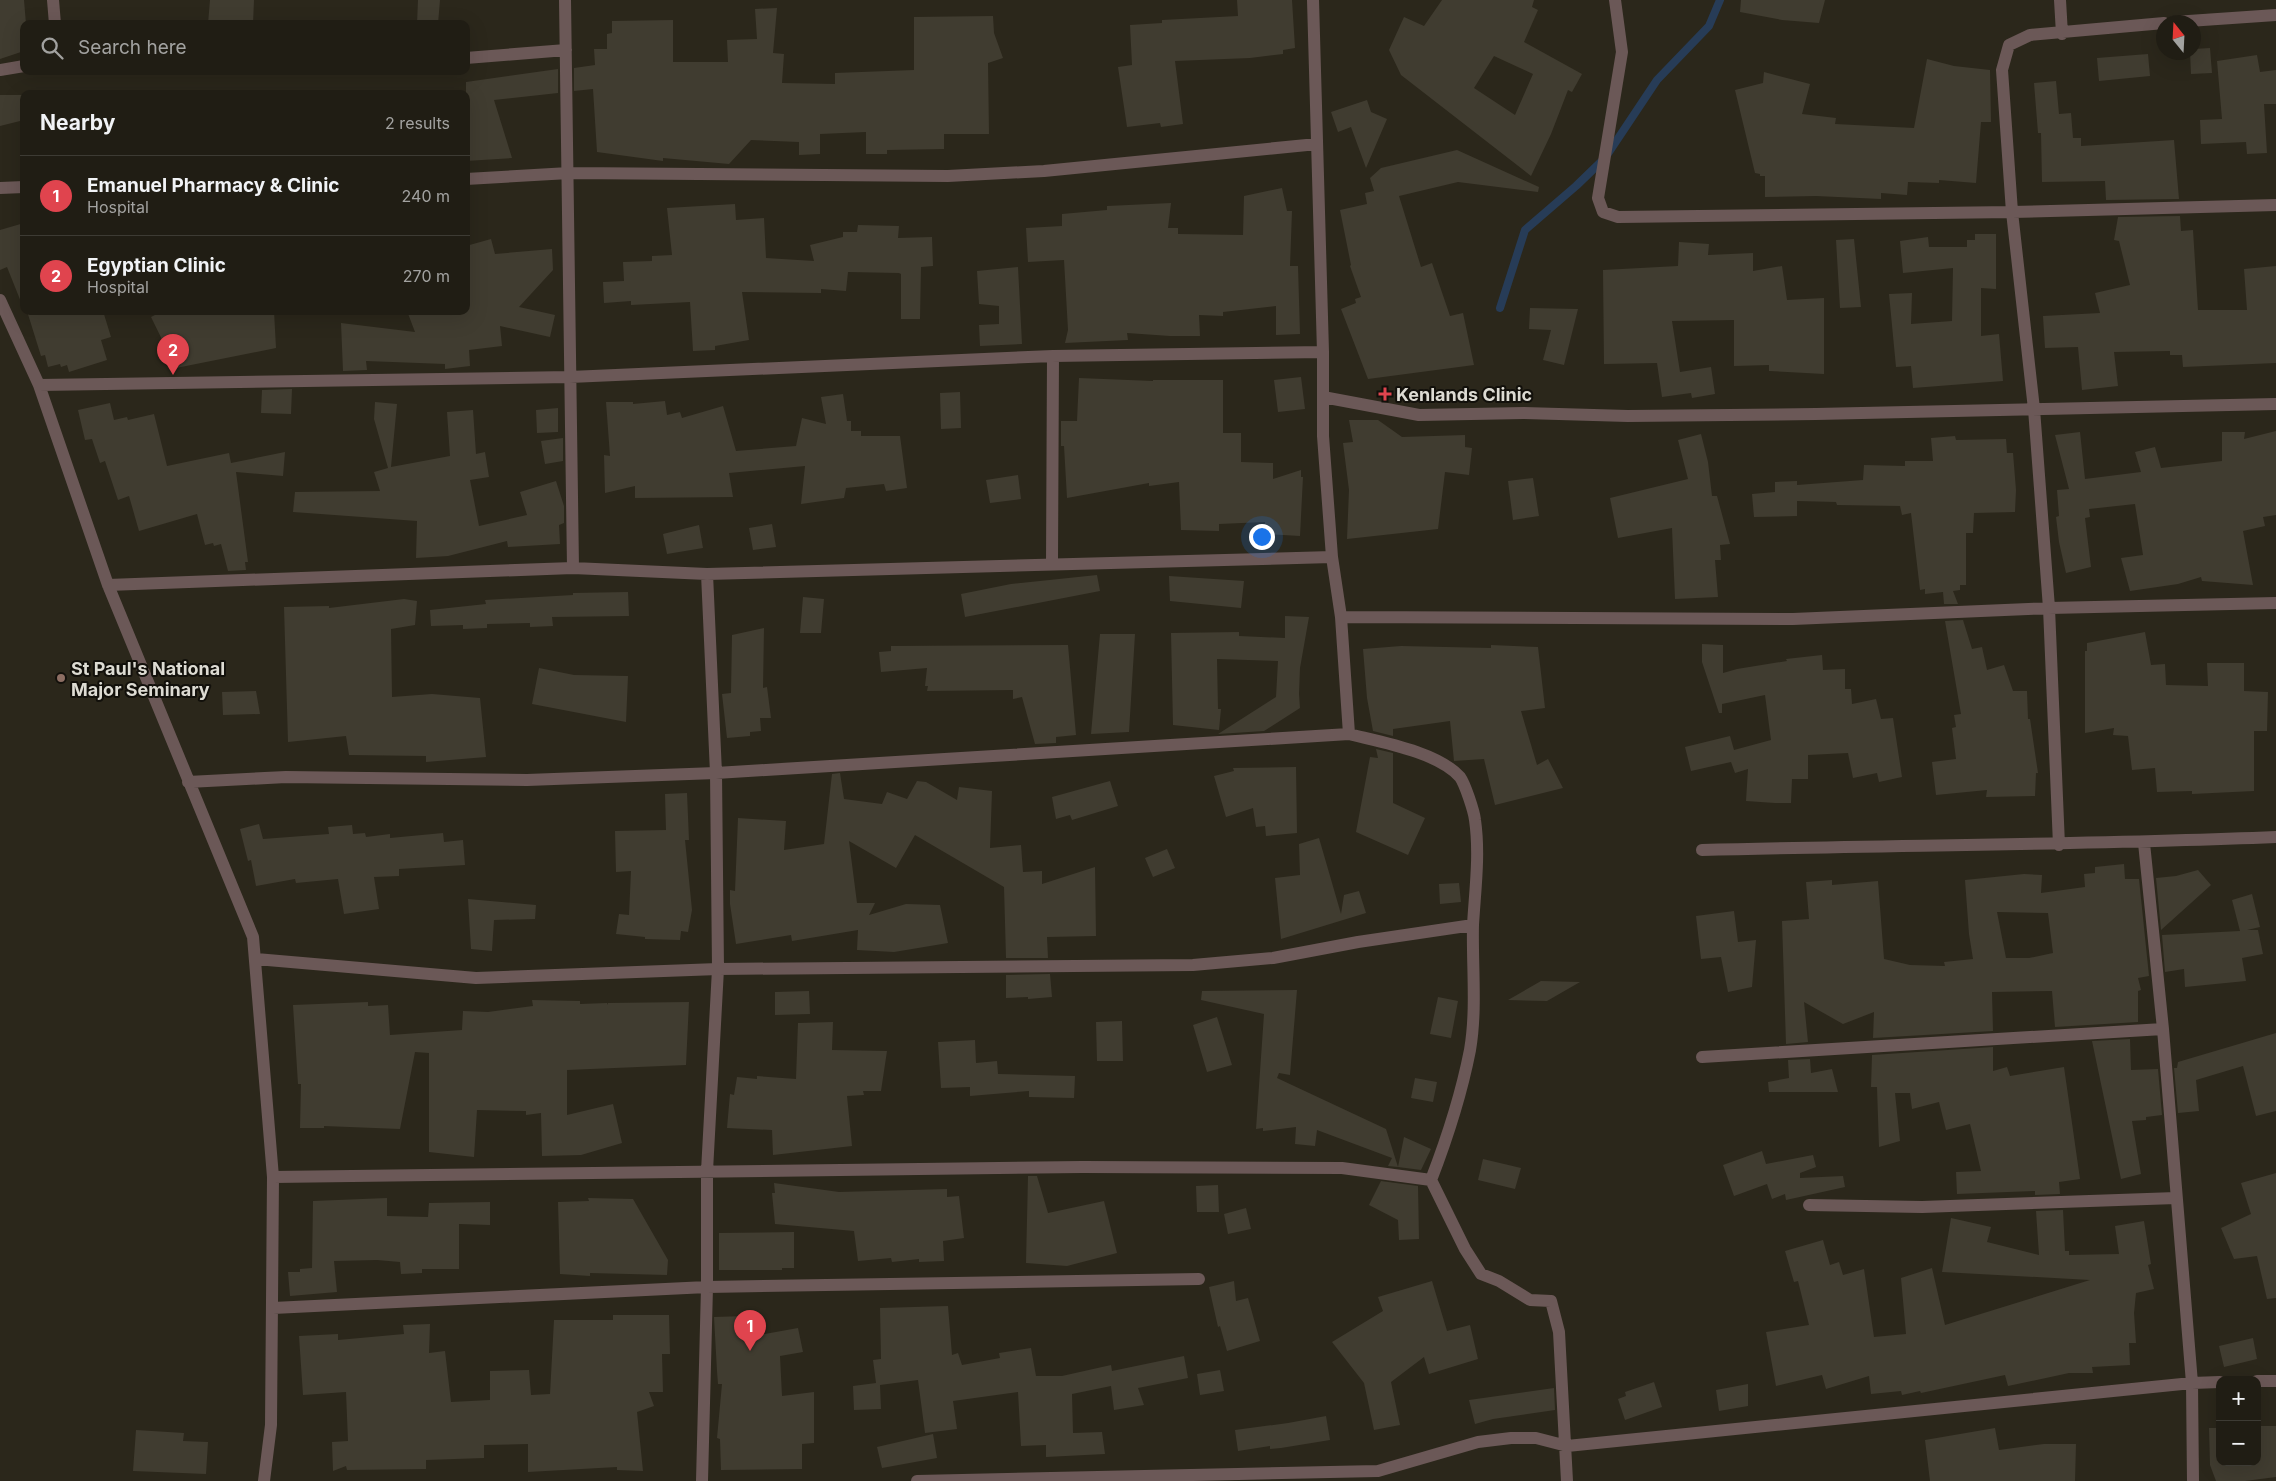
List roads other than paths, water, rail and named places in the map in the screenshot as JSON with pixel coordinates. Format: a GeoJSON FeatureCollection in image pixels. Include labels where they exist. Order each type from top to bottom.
{"type":"FeatureCollection","features":[{"type":"Feature","properties":{"kind":"street"},"geometry":{"type":"LineString","coordinates":[[53,0],[55,20]]}},
{"type":"Feature","properties":{"kind":"street"},"geometry":{"type":"LineString","coordinates":[[565,0],[569,174],[573,568]]}},
{"type":"Feature","properties":{"kind":"street"},"geometry":{"type":"LineString","coordinates":[[1313,0],[1323,352],[1323,436],[1332,557],[1341,617],[1349,734]]}},
{"type":"Feature","properties":{"kind":"street"},"geometry":{"type":"LineString","coordinates":[[1615,0],[1622,52],[1598,198],[1603,212],[1618,217],[2012,212],[2276,205]]}},
{"type":"Feature","properties":{"kind":"street"},"geometry":{"type":"LineString","coordinates":[[2060,0],[2062,34]]}},
{"type":"Feature","properties":{"kind":"street"},"geometry":{"type":"LineString","coordinates":[[2201,20],[2276,15]]}},
{"type":"Feature","properties":{"kind":"street"},"geometry":{"type":"LineString","coordinates":[[2059,845],[2049,608],[2034,409],[2012,212],[2002,70],[2009,45],[2030,35],[2062,34],[2156,24]]}},
{"type":"Feature","properties":{"kind":"street"},"geometry":{"type":"LineString","coordinates":[[470,58],[566,50]]}},
{"type":"Feature","properties":{"kind":"street"},"geometry":{"type":"LineString","coordinates":[[0,70],[20,67]]}},
{"type":"Feature","properties":{"kind":"street"},"geometry":{"type":"LineString","coordinates":[[470,179],[569,174],[948,176],[1044,171],[1317,144]]}},
{"type":"Feature","properties":{"kind":"street"},"geometry":{"type":"LineString","coordinates":[[0,188],[20,187]]}},
{"type":"Feature","properties":{"kind":"street"},"geometry":{"type":"LineString","coordinates":[[0,300],[39,385],[108,585],[253,937],[274,1177],[271,1425],[264,1481]]}},
{"type":"Feature","properties":{"kind":"street"},"geometry":{"type":"LineString","coordinates":[[39,385],[570,377],[1053,356],[1323,352]]}},
{"type":"Feature","properties":{"kind":"street"},"geometry":{"type":"LineString","coordinates":[[1052,563],[1053,356]]}},
{"type":"Feature","properties":{"kind":"street"},"geometry":{"type":"LineString","coordinates":[[1323,397],[1419,415],[1524,413],[1628,416],[2276,404]]}},
{"type":"Feature","properties":{"kind":"street"},"geometry":{"type":"LineString","coordinates":[[108,585],[573,568],[707,574],[1052,563],[1332,557]]}},
{"type":"Feature","properties":{"kind":"street"},"geometry":{"type":"LineString","coordinates":[[702,1481],[707,1287],[707,1171],[718,969],[716,774],[707,574]]}},
{"type":"Feature","properties":{"kind":"street"},"geometry":{"type":"LineString","coordinates":[[1341,617],[1793,619],[2049,608],[2276,603]]}},
{"type":"Feature","properties":{"kind":"street"},"geometry":{"type":"LineString","coordinates":[[188,782],[286,778],[527,780],[716,774],[1349,734],[1402,746],[1448,766],[1461,779],[1475,818],[1477,877],[1473,925],[1473,993],[1470,1048],[1455,1118],[1431,1180],[1465,1249],[1481,1274],[1499,1281],[1530,1300],[1551,1301],[1559,1332],[1568,1481]]}},
{"type":"Feature","properties":{"kind":"street"},"geometry":{"type":"LineString","coordinates":[[1702,850],[1867,846],[2059,845],[2276,837]]}},
{"type":"Feature","properties":{"kind":"street"},"geometry":{"type":"LineString","coordinates":[[2144,843],[2164,1029],[2192,1383],[2193,1481]]}},
{"type":"Feature","properties":{"kind":"street"},"geometry":{"type":"LineString","coordinates":[[256,959],[476,978],[718,969],[1193,965],[1273,958],[1358,942],[1473,925]]}},
{"type":"Feature","properties":{"kind":"street"},"geometry":{"type":"LineString","coordinates":[[1702,1058],[2164,1029]]}},
{"type":"Feature","properties":{"kind":"street"},"geometry":{"type":"LineString","coordinates":[[274,1177],[1082,1167],[1342,1168],[1431,1180]]}},
{"type":"Feature","properties":{"kind":"street"},"geometry":{"type":"LineString","coordinates":[[1809,1205],[1922,1207],[2176,1198]]}},
{"type":"Feature","properties":{"kind":"street"},"geometry":{"type":"LineString","coordinates":[[273,1308],[707,1287],[1199,1279]]}},
{"type":"Feature","properties":{"kind":"street"},"geometry":{"type":"LineString","coordinates":[[2261,1381],[2276,1381]]}},
{"type":"Feature","properties":{"kind":"street"},"geometry":{"type":"LineString","coordinates":[[917,1481],[1378,1471],[1478,1442],[1511,1438],[1536,1438],[1567,1446],[2216,1382]]}},
{"type":"Feature","properties":{"kind":"waterway"},"geometry":{"type":"LineString","coordinates":[[1500,308],[1525,230],[1605,158],[1657,80],[1709,26],[1720,0]]}},
{"type":"Feature","properties":{"kind":"place","name":"Egyptian Clinic"},"geometry":{"type":"Point","coordinates":[173,375]}},
{"type":"Feature","properties":{"kind":"place","name":"Kenlands Clinic"},"geometry":{"type":"Point","coordinates":[1385,394]}},
{"type":"Feature","properties":{"kind":"place","name":"St Paul's National Major Seminary"},"geometry":{"type":"Point","coordinates":[61,678]}},
{"type":"Feature","properties":{"kind":"place","name":"Emanuel Pharmacy & Clinic"},"geometry":{"type":"Point","coordinates":[750,1351]}}]}
